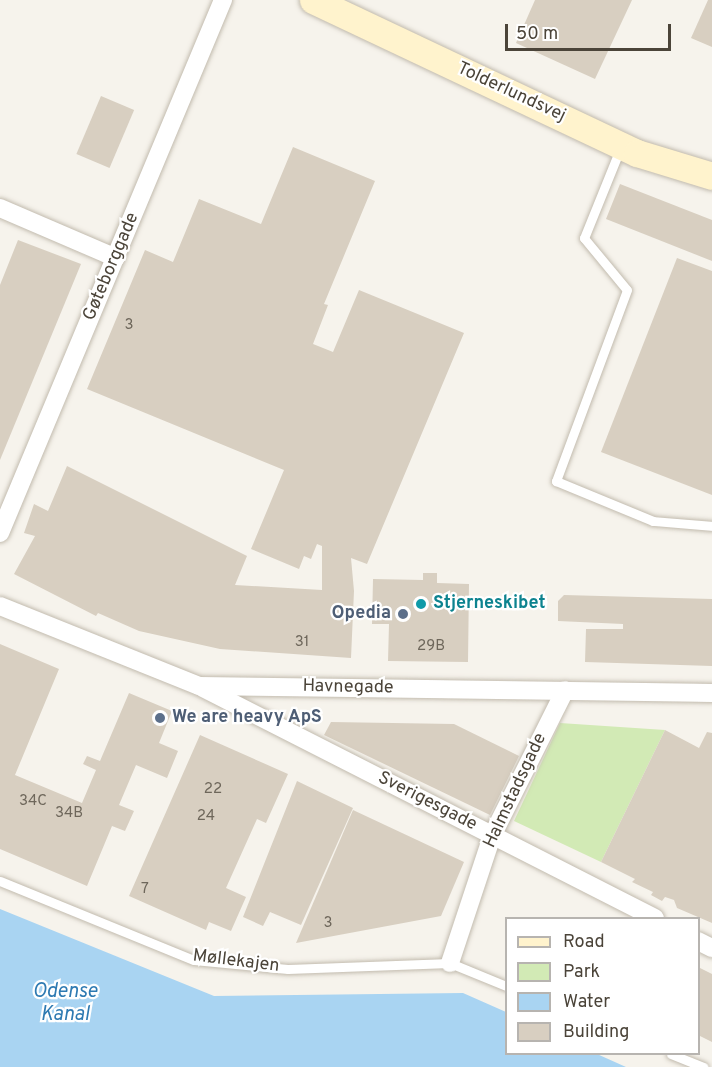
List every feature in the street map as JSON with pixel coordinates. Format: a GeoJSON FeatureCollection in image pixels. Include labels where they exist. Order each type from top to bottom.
{"type":"FeatureCollection","features":[{"type":"Feature","properties":{"kind":"street","name":"Gøteborggade"},"geometry":{"type":"LineString","coordinates":[[0,533],[223,0]]}},
{"type":"Feature","properties":{"kind":"street","name":"Tolderlundsvej"},"geometry":{"type":"LineString","coordinates":[[314,0],[621,146],[712,176]]}},
{"type":"Feature","properties":{"kind":"street"},"geometry":{"type":"LineString","coordinates":[[0,208],[116,258]]}},
{"type":"Feature","properties":{"kind":"street","name":"Havnegade"},"geometry":{"type":"LineString","coordinates":[[0,606],[198,686],[712,693]]}},
{"type":"Feature","properties":{"kind":"street","name":"Sverigesgade"},"geometry":{"type":"LineString","coordinates":[[198,686],[653,917]]}},
{"type":"Feature","properties":{"kind":"street","name":"Halmstadsgade"},"geometry":{"type":"LineString","coordinates":[[450,963],[492,836],[565,690]]}},
{"type":"Feature","properties":{"kind":"lane"},"geometry":{"type":"LineString","coordinates":[[621,146],[584,238],[627,290],[555,481],[653,521],[712,526]]}},
{"type":"Feature","properties":{"kind":"lane","name":"Møllekajen"},"geometry":{"type":"LineString","coordinates":[[0,881],[194,960],[288,969],[450,963]]}},
{"type":"Feature","properties":{"kind":"lane"},"geometry":{"type":"LineString","coordinates":[[450,963],[505,986]]}},
{"type":"Feature","properties":{"kind":"lane"},"geometry":{"type":"LineString","coordinates":[[676,1055],[704,1067]]}},
{"type":"Feature","properties":{"kind":"green space"},"geometry":{"type":"Polygon","coordinates":[[[560,723],[665,730],[601,862],[514,821],[560,723]]]}},
{"type":"Feature","properties":{"kind":"water","name":"Odense Kanal"},"geometry":{"type":"Polygon","coordinates":[[[0,909],[214,996],[463,993],[505,1012],[505,1055],[599,1055],[626,1067],[0,1067],[0,909]]]}},
{"type":"Feature","properties":{"kind":"building"},"geometry":{"type":"Polygon","coordinates":[[[535,0],[632,0],[595,79],[516,43],[535,0]]]}},
{"type":"Feature","properties":{"kind":"building"},"geometry":{"type":"Polygon","coordinates":[[[708,0],[712,0],[712,47],[691,38],[708,0]]]}},
{"type":"Feature","properties":{"kind":"building"},"geometry":{"type":"Polygon","coordinates":[[[101,96],[134,110],[110,168],[76,154],[101,96]]]}},
{"type":"Feature","properties":{"kind":"building"},"geometry":{"type":"Polygon","coordinates":[[[293,147],[375,181],[324,304],[328,305],[313,344],[333,352],[359,290],[464,333],[367,564],[351,558],[354,591],[351,658],[220,649],[139,631],[98,613],[96,616],[14,574],[35,536],[24,533],[34,504],[48,511],[67,466],[247,556],[235,585],[322,590],[322,546],[317,544],[311,559],[304,556],[299,569],[251,549],[284,470],[87,389],[145,250],[173,262],[199,199],[261,224],[293,147]]]}},
{"type":"Feature","properties":{"kind":"building"},"geometry":{"type":"Polygon","coordinates":[[[620,184],[712,220],[712,261],[606,219],[620,184]]]}},
{"type":"Feature","properties":{"kind":"building"},"geometry":{"type":"Polygon","coordinates":[[[18,240],[81,264],[0,460],[0,285],[18,240]]]}},
{"type":"Feature","properties":{"kind":"building"},"geometry":{"type":"Polygon","coordinates":[[[677,258],[712,271],[712,495],[601,452],[677,258]]]}},
{"type":"Feature","properties":{"kind":"building","name":"Stjerneskibet"},"geometry":{"type":"Polygon","coordinates":[[[423,573],[437,573],[437,583],[469,584],[468,662],[388,661],[389,624],[372,624],[373,579],[423,580],[423,573]]]}},
{"type":"Feature","properties":{"kind":"building"},"geometry":{"type":"Polygon","coordinates":[[[564,595],[712,599],[712,666],[585,662],[586,629],[623,629],[623,624],[558,621],[558,601],[564,595]]]}},
{"type":"Feature","properties":{"kind":"building"},"geometry":{"type":"Polygon","coordinates":[[[0,644],[59,669],[15,775],[82,803],[96,770],[83,764],[87,756],[100,761],[129,693],[172,711],[159,743],[178,751],[167,778],[136,765],[119,805],[134,811],[125,831],[112,826],[87,886],[0,849],[0,644]]]}},
{"type":"Feature","properties":{"kind":"building"},"geometry":{"type":"Polygon","coordinates":[[[331,722],[454,724],[519,756],[490,815],[324,735],[331,722]]]}},
{"type":"Feature","properties":{"kind":"building"},"geometry":{"type":"Polygon","coordinates":[[[665,730],[699,748],[707,732],[712,733],[712,923],[677,908],[674,900],[665,897],[662,901],[651,895],[653,892],[632,882],[635,879],[601,862],[665,730]]]}},
{"type":"Feature","properties":{"kind":"building"},"geometry":{"type":"Polygon","coordinates":[[[200,735],[288,774],[266,823],[257,819],[226,888],[246,897],[231,931],[209,922],[206,930],[129,896],[200,735]]]}},
{"type":"Feature","properties":{"kind":"building"},"geometry":{"type":"Polygon","coordinates":[[[297,781],[353,808],[301,925],[270,912],[263,926],[243,917],[297,781]]]}},
{"type":"Feature","properties":{"kind":"building"},"geometry":{"type":"Polygon","coordinates":[[[353,810],[464,862],[441,916],[296,943],[353,810]]]}},
{"type":"Feature","properties":{"kind":"building"},"geometry":{"type":"Polygon","coordinates":[[[700,968],[712,974],[712,1042],[700,1036],[700,968]]]}},
{"type":"Feature","properties":{"kind":"place","name":"Stjerneskibet"},"geometry":{"type":"Point","coordinates":[421,604]}},
{"type":"Feature","properties":{"kind":"place","name":"Opedia"},"geometry":{"type":"Point","coordinates":[403,614]}},
{"type":"Feature","properties":{"kind":"place","name":"We are heavy ApS"},"geometry":{"type":"Point","coordinates":[160,718]}}]}
